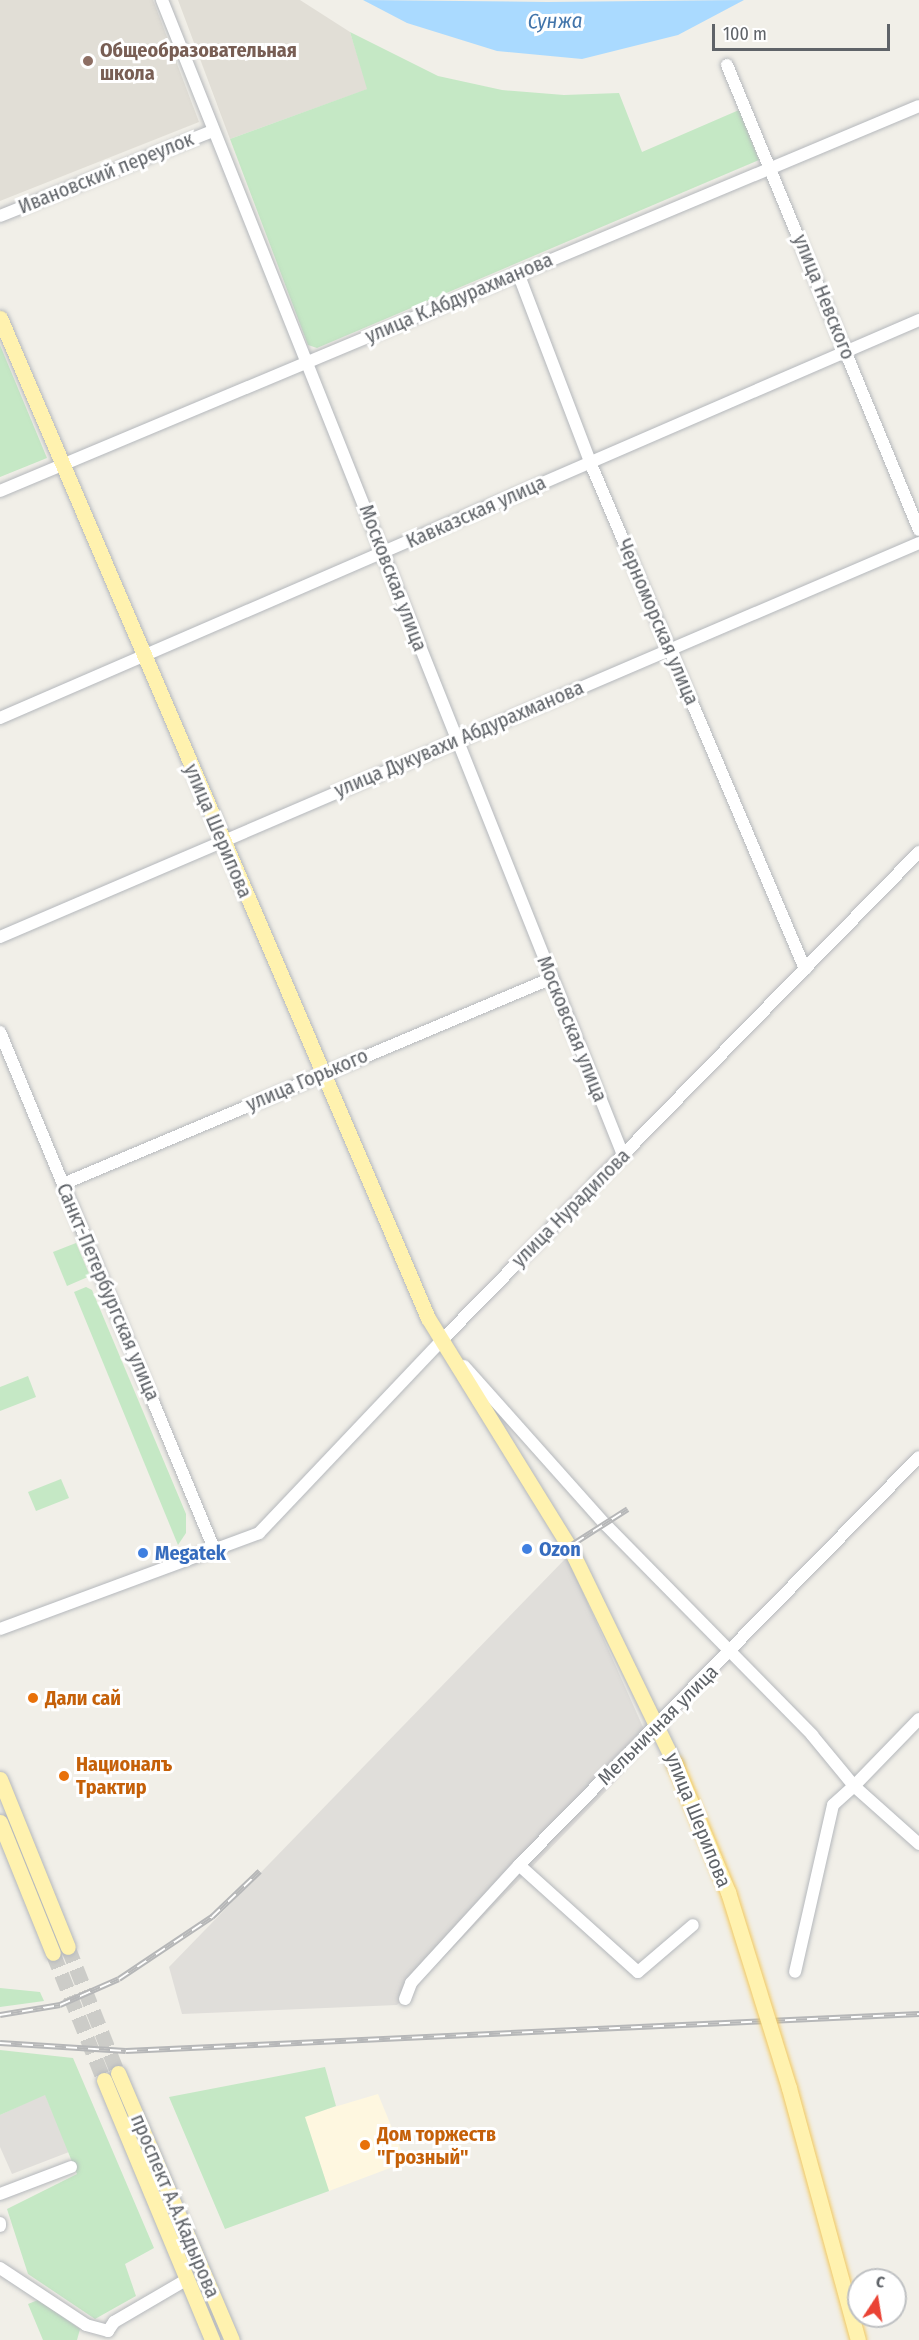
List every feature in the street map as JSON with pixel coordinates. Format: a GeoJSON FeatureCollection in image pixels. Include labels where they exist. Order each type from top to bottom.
{"type":"FeatureCollection","features":[{"type":"Feature","properties":{"kind":"main road","name":"улица Шерипова"},"geometry":{"type":"LineString","coordinates":[[0,318],[141,655],[224,841],[322,1074],[441,1341],[568,1546],[659,1724],[728,1892],[789,2088],[858,2340]]}},
{"type":"Feature","properties":{"kind":"main road"},"geometry":{"type":"LineString","coordinates":[[0,1779],[68,1947]]}},
{"type":"Feature","properties":{"kind":"main road"},"geometry":{"type":"LineString","coordinates":[[0,1822],[53,1953]]}},
{"type":"Feature","properties":{"kind":"main road","name":"проспект А.А.Кадырова"},"geometry":{"type":"LineString","coordinates":[[118,2073],[232,2340]]}},
{"type":"Feature","properties":{"kind":"main road","name":"проспект А.А.Кадырова"},"geometry":{"type":"LineString","coordinates":[[104,2080],[212,2340]]}},
{"type":"Feature","properties":{"kind":"street","name":"Московская улица"},"geometry":{"type":"LineString","coordinates":[[162,0],[304,364],[384,552],[455,740],[623,1155]]}},
{"type":"Feature","properties":{"kind":"street","name":"улица Невского"},"geometry":{"type":"LineString","coordinates":[[727,65],[919,530]]}},
{"type":"Feature","properties":{"kind":"street","name":"улица К.Абдурахманова"},"geometry":{"type":"LineString","coordinates":[[0,491],[919,106]]}},
{"type":"Feature","properties":{"kind":"street","name":"Ивановский переулок"},"geometry":{"type":"LineString","coordinates":[[0,216],[212,131]]}},
{"type":"Feature","properties":{"kind":"street","name":"Черноморская улица"},"geometry":{"type":"LineString","coordinates":[[518,273],[591,462],[805,969]]}},
{"type":"Feature","properties":{"kind":"street","name":"Кавказская улица"},"geometry":{"type":"LineString","coordinates":[[0,718],[919,320]]}},
{"type":"Feature","properties":{"kind":"street","name":"улица Дукувахи Абдурахманова"},"geometry":{"type":"LineString","coordinates":[[0,937],[668,648],[919,543]]}},
{"type":"Feature","properties":{"kind":"street","name":"улица Нурадилова"},"geometry":{"type":"LineString","coordinates":[[0,1629],[259,1533],[441,1341],[919,852]]}},
{"type":"Feature","properties":{"kind":"street","name":"улица Горького"},"geometry":{"type":"LineString","coordinates":[[63,1184],[552,978]]}},
{"type":"Feature","properties":{"kind":"street","name":"Санкт-Петербургская улица"},"geometry":{"type":"LineString","coordinates":[[0,1032],[215,1551]]}},
{"type":"Feature","properties":{"kind":"street","name":"улица Шерипова"},"geometry":{"type":"LineString","coordinates":[[441,1341],[605,1524],[812,1735],[854,1786],[919,1844]]}},
{"type":"Feature","properties":{"kind":"street","name":"Мельничная улица"},"geometry":{"type":"LineString","coordinates":[[405,1999],[411,1983],[519,1865],[731,1652],[919,1457]]}},
{"type":"Feature","properties":{"kind":"street"},"geometry":{"type":"LineString","coordinates":[[795,1972],[832,1805],[854,1786],[919,1719]]}},
{"type":"Feature","properties":{"kind":"street"},"geometry":{"type":"LineString","coordinates":[[519,1865],[638,1972],[693,1925]]}},
{"type":"Feature","properties":{"kind":"street"},"geometry":{"type":"LineString","coordinates":[[0,2194],[71,2167]]}},
{"type":"Feature","properties":{"kind":"street"},"geometry":{"type":"LineString","coordinates":[[0,2268],[86,2325],[108,2331],[114,2322],[186,2280]]}},
{"type":"Feature","properties":{"kind":"shaded area","name":"Общеобразовательная школа"},"geometry":{"type":"Polygon","coordinates":[[[0,0],[153,0],[199,122],[0,201],[0,0]]]}},
{"type":"Feature","properties":{"kind":"shaded area"},"geometry":{"type":"Polygon","coordinates":[[[178,0],[300,0],[350,32],[368,89],[230,139],[178,0]]]}},
{"type":"Feature","properties":{"kind":"shaded area"},"geometry":{"type":"Polygon","coordinates":[[[567,1557],[651,1745],[397,2005],[182,2014],[169,1967],[567,1557]]]}},
{"type":"Feature","properties":{"kind":"shaded area"},"geometry":{"type":"Polygon","coordinates":[[[45,2094],[69,2152],[12,2174],[0,2147],[0,2115],[45,2094]]]}},
{"type":"Feature","properties":{"kind":"shaded area"},"geometry":{"type":"Polygon","coordinates":[[[378,2094],[406,2162],[329,2191],[304,2116],[378,2094]]]}},
{"type":"Feature","properties":{"kind":"green space"},"geometry":{"type":"Polygon","coordinates":[[[350,32],[438,76],[502,90],[564,95],[619,93],[642,152],[739,110],[759,160],[317,348],[308,345],[230,139],[367,89],[350,32]]]}},
{"type":"Feature","properties":{"kind":"green space"},"geometry":{"type":"Polygon","coordinates":[[[0,345],[47,458],[0,477],[0,345]]]}},
{"type":"Feature","properties":{"kind":"green space"},"geometry":{"type":"Polygon","coordinates":[[[76,1243],[90,1276],[67,1286],[53,1252],[76,1243]]]}},
{"type":"Feature","properties":{"kind":"green space"},"geometry":{"type":"Polygon","coordinates":[[[86,1287],[92,1290],[186,1514],[186,1533],[178,1545],[74,1292],[86,1287]]]}},
{"type":"Feature","properties":{"kind":"green space"},"geometry":{"type":"Polygon","coordinates":[[[28,1376],[36,1397],[0,1411],[0,1387],[28,1376]]]}},
{"type":"Feature","properties":{"kind":"green space"},"geometry":{"type":"Polygon","coordinates":[[[61,1479],[69,1498],[36,1511],[28,1492],[61,1479]]]}},
{"type":"Feature","properties":{"kind":"green space"},"geometry":{"type":"Polygon","coordinates":[[[0,1988],[40,1992],[44,2001],[0,2007],[0,1988]]]}},
{"type":"Feature","properties":{"kind":"green space"},"geometry":{"type":"Polygon","coordinates":[[[0,2050],[73,2058],[154,2248],[125,2264],[136,2296],[95,2319],[28,2274],[7,2209],[77,2174],[45,2095],[0,2115],[0,2050]]]}},
{"type":"Feature","properties":{"kind":"green space"},"geometry":{"type":"Polygon","coordinates":[[[325,2067],[336,2106],[305,2117],[329,2191],[225,2229],[169,2097],[325,2067]]]}},
{"type":"Feature","properties":{"kind":"green space"},"geometry":{"type":"Polygon","coordinates":[[[38,2300],[80,2329],[77,2340],[43,2340],[28,2304],[38,2300]]]}},
{"type":"Feature","properties":{"kind":"water","name":"Сунжа"},"geometry":{"type":"Polygon","coordinates":[[[363,0],[547,2],[744,0],[678,35],[582,59],[497,51],[407,23],[363,0]]]}},
{"type":"Feature","properties":{"kind":"tunnel"},"geometry":{"type":"LineString","coordinates":[[68,1947],[118,2073]]}},
{"type":"Feature","properties":{"kind":"tunnel"},"geometry":{"type":"LineString","coordinates":[[53,1953],[104,2080]]}},
{"type":"Feature","properties":{"kind":"railway"},"geometry":{"type":"LineString","coordinates":[[556,1555],[628,1509]]}},
{"type":"Feature","properties":{"kind":"railway"},"geometry":{"type":"LineString","coordinates":[[0,2015],[60,2005],[119,1979],[212,1917],[260,1871]]}},
{"type":"Feature","properties":{"kind":"railway"},"geometry":{"type":"LineString","coordinates":[[0,2043],[126,2051],[919,2014]]}},
{"type":"Feature","properties":{"kind":"place","name":"Общеобразовательная школа"},"geometry":{"type":"Point","coordinates":[88,61]}},
{"type":"Feature","properties":{"kind":"place","name":"Ozon"},"geometry":{"type":"Point","coordinates":[527,1549]}},
{"type":"Feature","properties":{"kind":"place","name":"Megatek"},"geometry":{"type":"Point","coordinates":[143,1553]}},
{"type":"Feature","properties":{"kind":"place","name":"Дали сай"},"geometry":{"type":"Point","coordinates":[33,1698]}},
{"type":"Feature","properties":{"kind":"place","name":"Националъ Трактир"},"geometry":{"type":"Point","coordinates":[64,1776]}},
{"type":"Feature","properties":{"kind":"place","name":"Дом торжеств \"Грозный\""},"geometry":{"type":"Point","coordinates":[365,2145]}}]}
